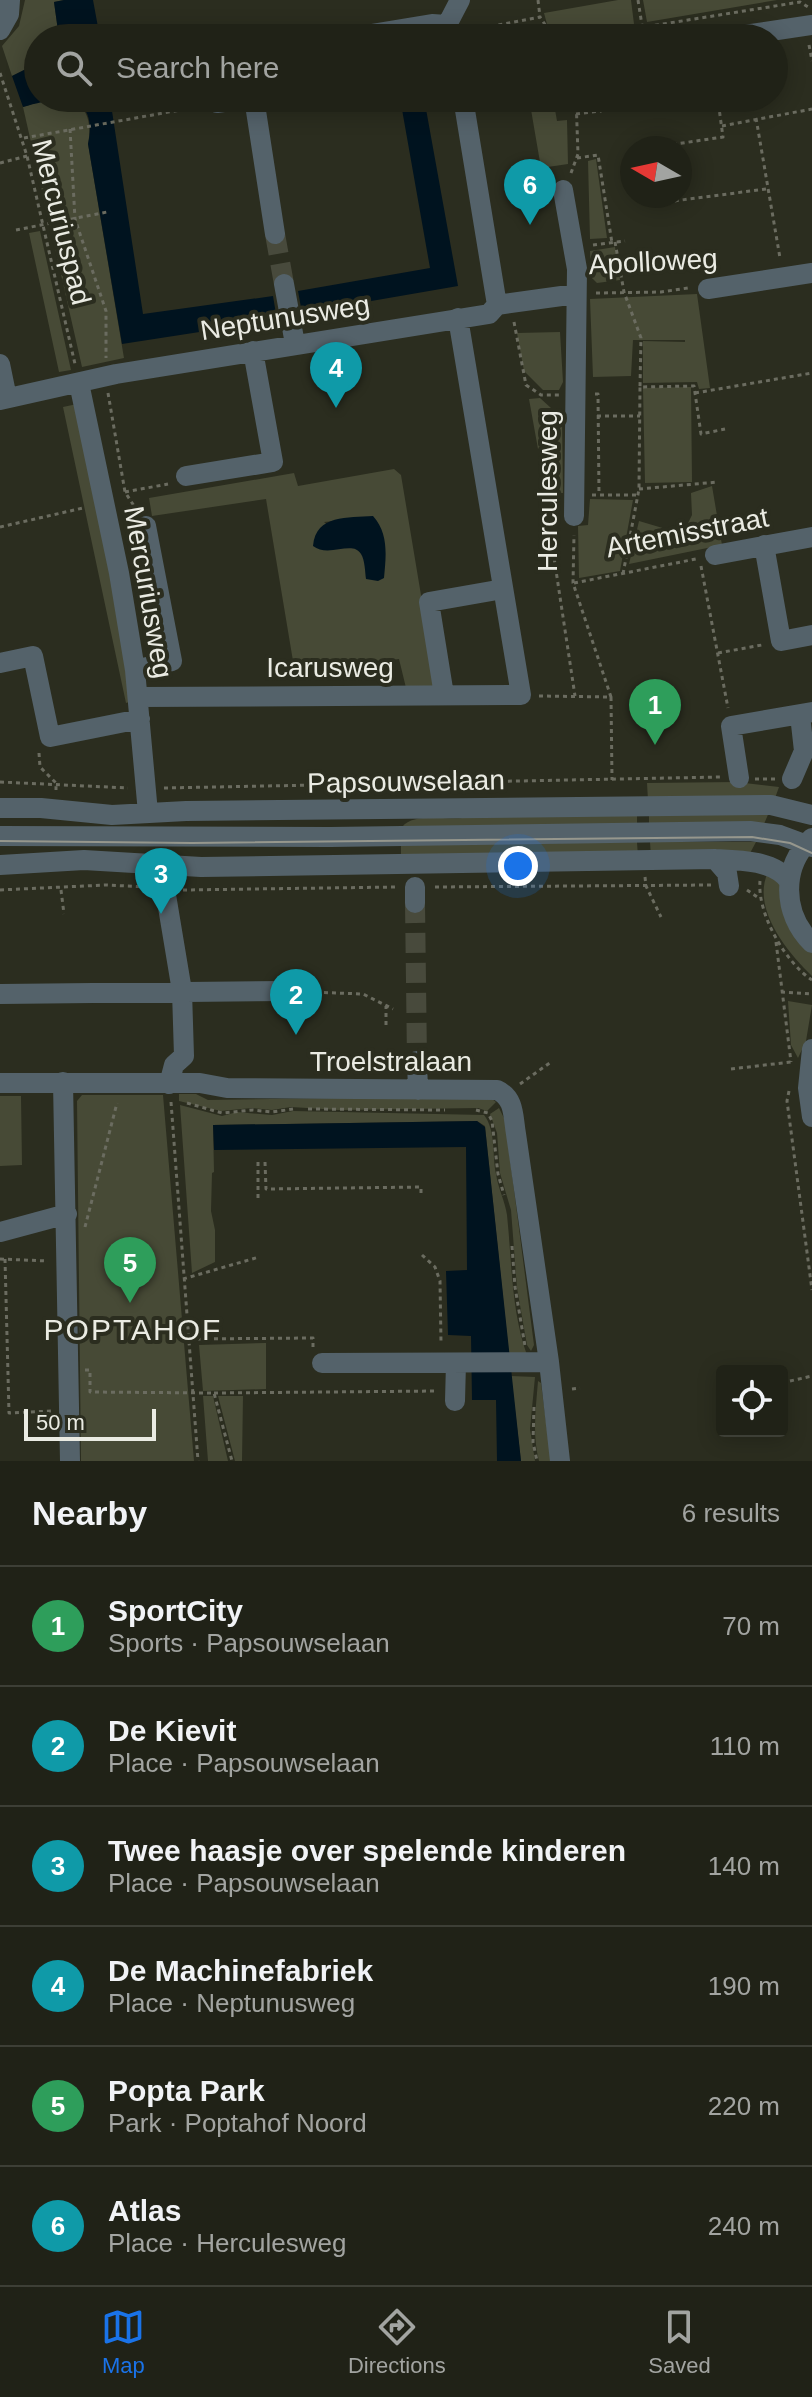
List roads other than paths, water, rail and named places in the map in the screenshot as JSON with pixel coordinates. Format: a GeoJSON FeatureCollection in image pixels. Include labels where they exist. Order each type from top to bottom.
{"type":"FeatureCollection","features":[{"type":"Feature","properties":{"kind":"street"},"geometry":{"type":"LineString","coordinates":[[0,30],[9,14],[10,0]]}},
{"type":"Feature","properties":{"kind":"street"},"geometry":{"type":"LineString","coordinates":[[452,24],[460,0]]}},
{"type":"Feature","properties":{"kind":"street"},"geometry":{"type":"LineString","coordinates":[[788,35],[811,34]]}},
{"type":"Feature","properties":{"kind":"street"},"geometry":{"type":"LineString","coordinates":[[254,112],[275,234]]}},
{"type":"Feature","properties":{"kind":"street"},"geometry":{"type":"LineString","coordinates":[[466,112],[504,304]]}},
{"type":"Feature","properties":{"kind":"street","name":"Herculesweg"},"geometry":{"type":"LineString","coordinates":[[563,190],[574,247],[576,294],[574,505]]}},
{"type":"Feature","properties":{"kind":"street","name":"Apolloweg"},"geometry":{"type":"LineString","coordinates":[[708,289],[812,273]]}},
{"type":"Feature","properties":{"kind":"street"},"geometry":{"type":"LineString","coordinates":[[284,284],[295,344]]}},
{"type":"Feature","properties":{"kind":"street","name":"Apolloweg"},"geometry":{"type":"LineString","coordinates":[[504,304],[576,294]]}},
{"type":"Feature","properties":{"kind":"street","name":"Neptunusweg"},"geometry":{"type":"LineString","coordinates":[[4,399],[105,377],[295,344],[390,338],[429,332],[458,318],[489,314],[504,304]]}},
{"type":"Feature","properties":{"kind":"street"},"geometry":{"type":"LineString","coordinates":[[444,695],[429,602],[503,589],[458,318]]}},
{"type":"Feature","properties":{"kind":"street"},"geometry":{"type":"LineString","coordinates":[[186,476],[273,462],[253,351]]}},
{"type":"Feature","properties":{"kind":"street"},"geometry":{"type":"LineString","coordinates":[[0,364],[4,399]]}},
{"type":"Feature","properties":{"kind":"street","name":"Mercuriusweg"},"geometry":{"type":"LineString","coordinates":[[79,383],[119,573],[135,670],[148,813]]}},
{"type":"Feature","properties":{"kind":"street"},"geometry":{"type":"LineString","coordinates":[[135,670],[172,661],[146,526]]}},
{"type":"Feature","properties":{"kind":"street","name":"Artemisstraat"},"geometry":{"type":"LineString","coordinates":[[707,557],[812,537]]}},
{"type":"Feature","properties":{"kind":"street"},"geometry":{"type":"LineString","coordinates":[[764,545],[781,641],[812,635]]}},
{"type":"Feature","properties":{"kind":"street","name":"Icarusweg"},"geometry":{"type":"LineString","coordinates":[[139,697],[521,695],[503,589]]}},
{"type":"Feature","properties":{"kind":"street"},"geometry":{"type":"LineString","coordinates":[[0,663],[33,656],[50,737],[140,719]]}},
{"type":"Feature","properties":{"kind":"street"},"geometry":{"type":"LineString","coordinates":[[739,778],[731,726],[806,714],[804,751],[792,779]]}},
{"type":"Feature","properties":{"kind":"street","name":"Papsouwselaan"},"geometry":{"type":"LineString","coordinates":[[0,808],[41,808],[112,815],[771,805],[812,815]]}},
{"type":"Feature","properties":{"kind":"street","name":"Papsouwselaan"},"geometry":{"type":"LineString","coordinates":[[0,836],[330,837],[750,831],[810,843]]}},
{"type":"Feature","properties":{"kind":"street"},"geometry":{"type":"LineString","coordinates":[[810,843],[796,858],[789,881],[791,910],[797,924],[812,943]]}},
{"type":"Feature","properties":{"kind":"street"},"geometry":{"type":"LineString","coordinates":[[0,865],[84,860],[201,867],[715,859],[766,866],[783,874],[789,881]]}},
{"type":"Feature","properties":{"kind":"street"},"geometry":{"type":"LineString","coordinates":[[715,859],[727,873],[729,886]]}},
{"type":"Feature","properties":{"kind":"street"},"geometry":{"type":"LineString","coordinates":[[165,889],[182,991],[184,1056],[174,1065],[169,1084]]}},
{"type":"Feature","properties":{"kind":"street"},"geometry":{"type":"LineString","coordinates":[[0,994],[288,991]]}},
{"type":"Feature","properties":{"kind":"street"},"geometry":{"type":"LineString","coordinates":[[793,1066],[812,1042]]}},
{"type":"Feature","properties":{"kind":"street"},"geometry":{"type":"LineString","coordinates":[[812,1049],[808,1088],[812,1117]]}},
{"type":"Feature","properties":{"kind":"street"},"geometry":{"type":"LineString","coordinates":[[417,1061],[418,1090]]}},
{"type":"Feature","properties":{"kind":"street"},"geometry":{"type":"LineString","coordinates":[[63,1082],[70,1461]]}},
{"type":"Feature","properties":{"kind":"street","name":"Troelstralaan"},"geometry":{"type":"LineString","coordinates":[[0,1083],[200,1083],[223,1088],[497,1090],[506,1094],[525,1133],[534,1364],[560,1461]]}},
{"type":"Feature","properties":{"kind":"street"},"geometry":{"type":"LineString","coordinates":[[0,1232],[67,1222]]}},
{"type":"Feature","properties":{"kind":"street"},"geometry":{"type":"LineString","coordinates":[[322,1363],[534,1364]]}},
{"type":"Feature","properties":{"kind":"street"},"geometry":{"type":"LineString","coordinates":[[455,1396],[461,1363]]}},
{"type":"Feature","properties":{"kind":"water"},"geometry":{"type":"Polygon","coordinates":[[[93,0],[97,24],[57,24],[54,2],[93,0]]]}},
{"type":"Feature","properties":{"kind":"water"},"geometry":{"type":"Polygon","coordinates":[[[24,70],[24,107],[23,107],[12,76],[24,70]]]}},
{"type":"Feature","properties":{"kind":"water"},"geometry":{"type":"Polygon","coordinates":[[[86,112],[112,112],[143,314],[273,296],[277,320],[122,344],[88,144],[90,127],[86,112]]]}},
{"type":"Feature","properties":{"kind":"water"},"geometry":{"type":"Polygon","coordinates":[[[402,112],[427,112],[458,286],[302,313],[298,291],[430,268],[402,112]]]}},
{"type":"Feature","properties":{"kind":"water"},"geometry":{"type":"Polygon","coordinates":[[[373,516],[382,530],[385,546],[384,578],[378,581],[366,579],[363,559],[357,550],[326,550],[313,546],[315,536],[327,523],[373,516]]]}},
{"type":"Feature","properties":{"kind":"water"},"geometry":{"type":"Polygon","coordinates":[[[477,1121],[485,1127],[521,1461],[497,1461],[496,1400],[472,1400],[471,1336],[448,1335],[446,1271],[467,1270],[466,1147],[214,1150],[213,1125],[477,1121]]]}},
{"type":"Feature","properties":{"kind":"tunnel"},"geometry":{"type":"LineString","coordinates":[[275,234],[284,284]]}},
{"type":"Feature","properties":{"kind":"tunnel"},"geometry":{"type":"LineString","coordinates":[[415,903],[417,1061]]}},
{"type":"Feature","properties":{"kind":"tram line"},"geometry":{"type":"LineString","coordinates":[[0,841],[192,843],[752,837],[790,843],[812,853]]}},
{"type":"Feature","properties":{"kind":"place","name":"Atlas"},"geometry":{"type":"Point","coordinates":[530,225]}},
{"type":"Feature","properties":{"kind":"place","name":"De Machinefabriek"},"geometry":{"type":"Point","coordinates":[336,408]}},
{"type":"Feature","properties":{"kind":"place","name":"SportCity"},"geometry":{"type":"Point","coordinates":[655,745]}},
{"type":"Feature","properties":{"kind":"place","name":"Twee haasje over spelende kinderen"},"geometry":{"type":"Point","coordinates":[161,914]}},
{"type":"Feature","properties":{"kind":"place","name":"De Kievit"},"geometry":{"type":"Point","coordinates":[296,1035]}},
{"type":"Feature","properties":{"kind":"place","name":"Popta Park"},"geometry":{"type":"Point","coordinates":[130,1303]}},
{"type":"Feature","properties":{"kind":"district","name":"POPTAHOF"},"geometry":{"type":"Point","coordinates":[133,1330]}}]}
